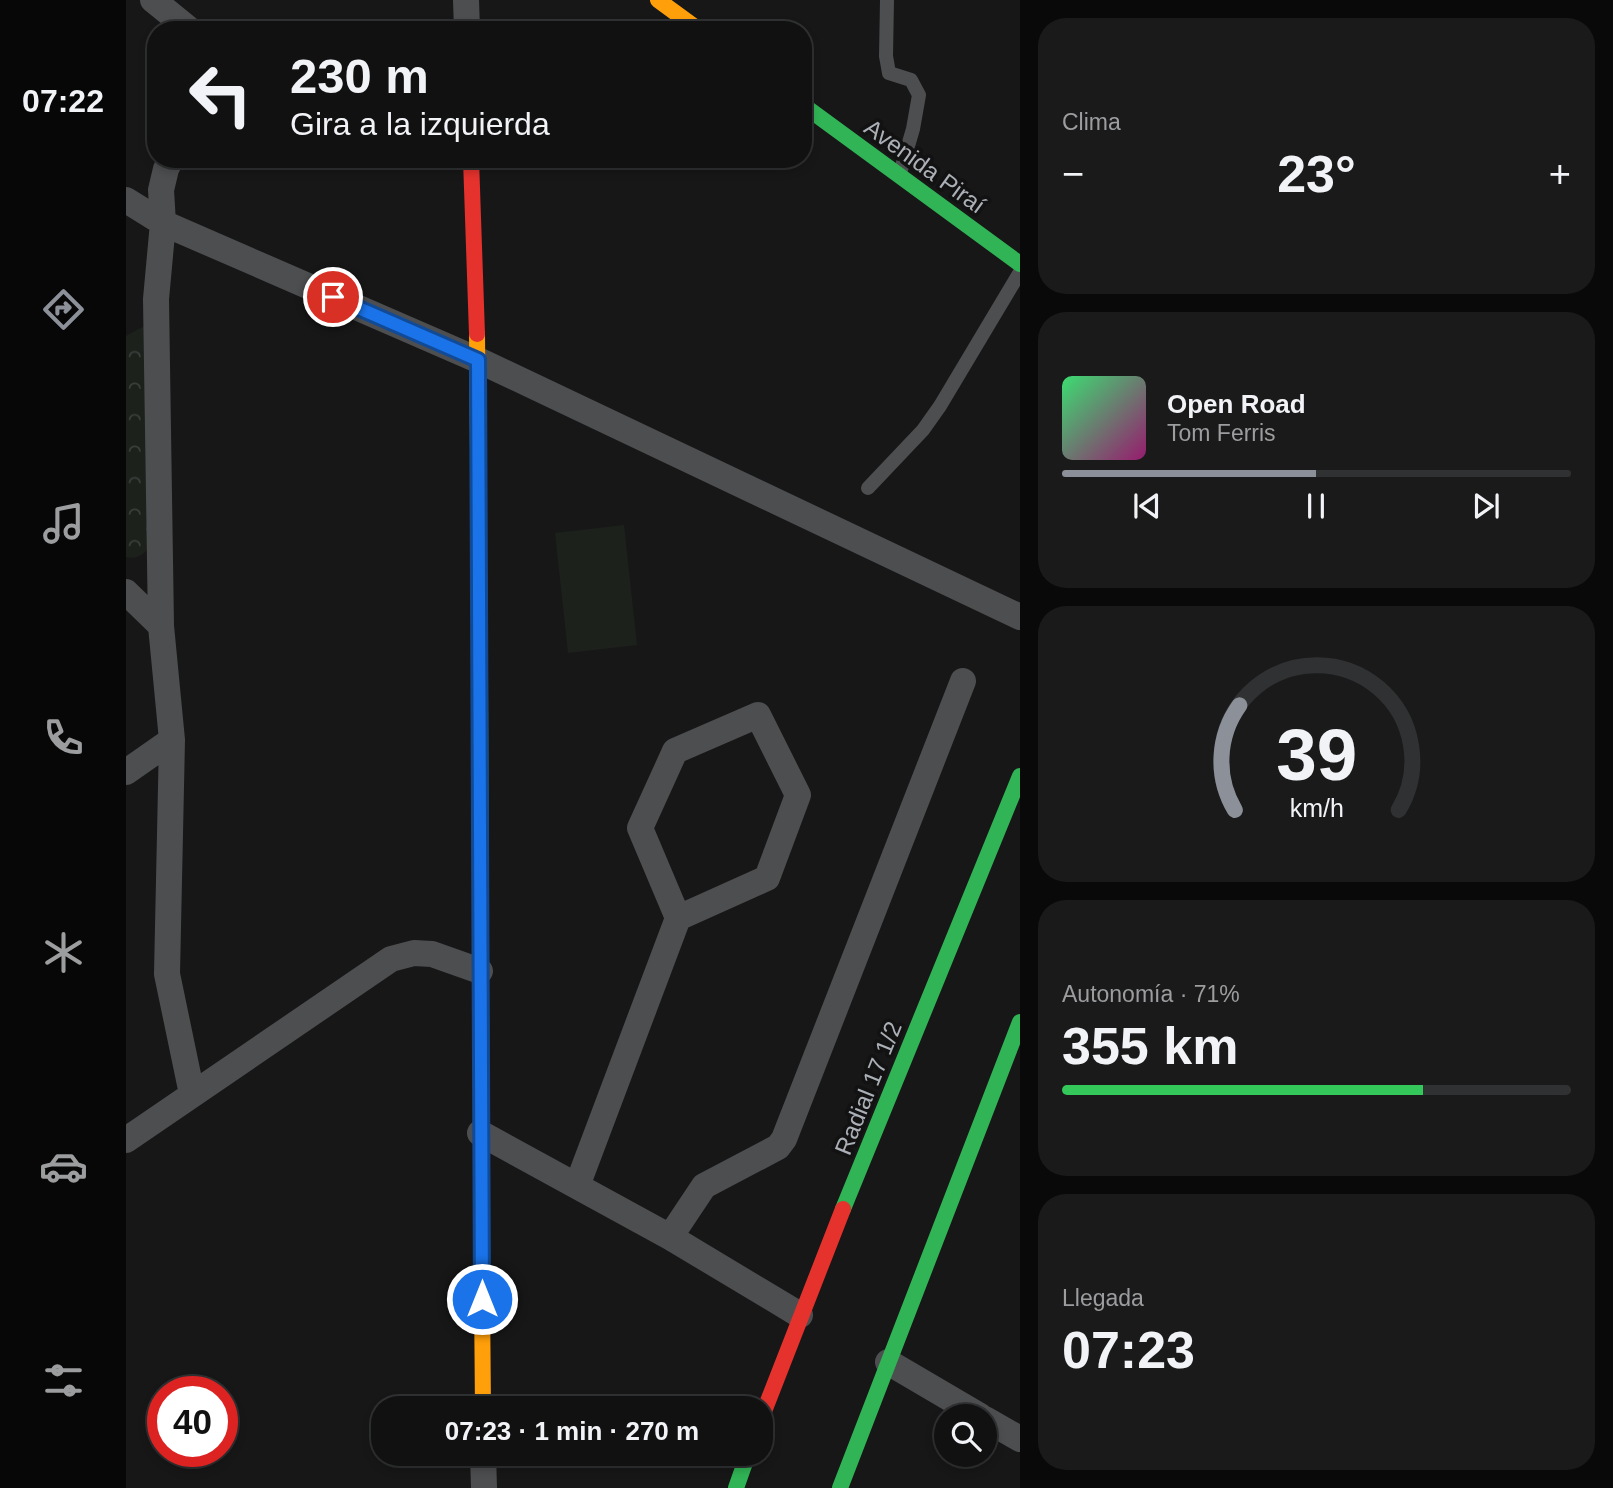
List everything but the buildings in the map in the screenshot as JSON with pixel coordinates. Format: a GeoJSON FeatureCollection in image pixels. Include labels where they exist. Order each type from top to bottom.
{"type":"FeatureCollection","features":[{"type":"Feature","properties":{"kind":"street"},"geometry":{"type":"LineString","coordinates":[[153,0],[179,21]]}},
{"type":"Feature","properties":{"kind":"street"},"geometry":{"type":"LineString","coordinates":[[466,0],[467,21]]}},
{"type":"Feature","properties":{"kind":"street"},"geometry":{"type":"LineString","coordinates":[[658,0],[687,21]]}},
{"type":"Feature","properties":{"kind":"street","name":"Avenida Piraí"},"geometry":{"type":"LineString","coordinates":[[812,111],[1020,264]]}},
{"type":"Feature","properties":{"kind":"street"},"geometry":{"type":"LineString","coordinates":[[166,168],[161,190],[163,223],[156,299],[161,626],[172,740],[167,974],[192,1094]]}},
{"type":"Feature","properties":{"kind":"street"},"geometry":{"type":"LineString","coordinates":[[471,168],[478,360],[483,1396]]}},
{"type":"Feature","properties":{"kind":"street"},"geometry":{"type":"LineString","coordinates":[[126,200],[163,223],[478,360],[1020,617]]}},
{"type":"Feature","properties":{"kind":"street"},"geometry":{"type":"LineString","coordinates":[[126,592],[161,626]]}},
{"type":"Feature","properties":{"kind":"street"},"geometry":{"type":"LineString","coordinates":[[670,1237],[704,1186],[768,1153],[784,1139],[963,681]]}},
{"type":"Feature","properties":{"kind":"street"},"geometry":{"type":"LineString","coordinates":[[577,1186],[678,918],[640,828],[676,751],[758,715],[798,794],[767,878],[678,918]]}},
{"type":"Feature","properties":{"kind":"street"},"geometry":{"type":"LineString","coordinates":[[126,772],[172,740]]}},
{"type":"Feature","properties":{"kind":"street","name":"Radial 17 1/2"},"geometry":{"type":"LineString","coordinates":[[770,1396],[800,1315],[1020,776]]}},
{"type":"Feature","properties":{"kind":"street"},"geometry":{"type":"LineString","coordinates":[[126,1140],[391,959],[414,953],[432,954],[480,971]]}},
{"type":"Feature","properties":{"kind":"street"},"geometry":{"type":"LineString","coordinates":[[840,1488],[1020,1022]]}},
{"type":"Feature","properties":{"kind":"street"},"geometry":{"type":"LineString","coordinates":[[480,1133],[670,1237],[800,1315]]}},
{"type":"Feature","properties":{"kind":"street"},"geometry":{"type":"LineString","coordinates":[[888,1362],[960,1404]]}},
{"type":"Feature","properties":{"kind":"street"},"geometry":{"type":"LineString","coordinates":[[997,1426],[1020,1439]]}},
{"type":"Feature","properties":{"kind":"street"},"geometry":{"type":"LineString","coordinates":[[483,1466],[484,1488]]}},
{"type":"Feature","properties":{"kind":"street"},"geometry":{"type":"LineString","coordinates":[[736,1488],[744,1466]]}},
{"type":"Feature","properties":{"kind":"lane"},"geometry":{"type":"LineString","coordinates":[[887,0],[886,56],[889,73],[911,80],[919,95],[913,129],[900,174]]}},
{"type":"Feature","properties":{"kind":"lane"},"geometry":{"type":"LineString","coordinates":[[868,488],[916,438],[940,406],[1020,272]]}},
{"type":"Feature","properties":{"kind":"green space"},"geometry":{"type":"Polygon","coordinates":[[[154,321],[152,543],[141,555],[131,558],[126,557],[126,336],[154,321]]]}},
{"type":"Feature","properties":{"kind":"green space"},"geometry":{"type":"Polygon","coordinates":[[[624,525],[637,645],[568,653],[555,533],[624,525]]]}},
{"type":"Feature","properties":{"kind":"traffic: fast"},"geometry":{"type":"LineString","coordinates":[[812,112],[1020,264]]}},
{"type":"Feature","properties":{"kind":"traffic: fast"},"geometry":{"type":"LineString","coordinates":[[480,677],[482,1296]]}},
{"type":"Feature","properties":{"kind":"traffic: fast"},"geometry":{"type":"LineString","coordinates":[[843,1209],[1020,776]]}},
{"type":"Feature","properties":{"kind":"traffic: fast"},"geometry":{"type":"LineString","coordinates":[[840,1488],[1020,1022]]}},
{"type":"Feature","properties":{"kind":"traffic: fast"},"geometry":{"type":"LineString","coordinates":[[736,1488],[744,1466]]}},
{"type":"Feature","properties":{"kind":"traffic: slow"},"geometry":{"type":"LineString","coordinates":[[658,0],[687,21]]}},
{"type":"Feature","properties":{"kind":"traffic: slow"},"geometry":{"type":"LineString","coordinates":[[477,334],[480,677]]}},
{"type":"Feature","properties":{"kind":"traffic: slow"},"geometry":{"type":"LineString","coordinates":[[482,1296],[483,1396]]}},
{"type":"Feature","properties":{"kind":"traffic: jam"},"geometry":{"type":"LineString","coordinates":[[471,168],[477,334]]}},
{"type":"Feature","properties":{"kind":"traffic: jam"},"geometry":{"type":"LineString","coordinates":[[770,1396],[843,1209]]}},
{"type":"Feature","properties":{"kind":"route"},"geometry":{"type":"LineString","coordinates":[[333,297],[478,360],[482,1299]]}}]}
